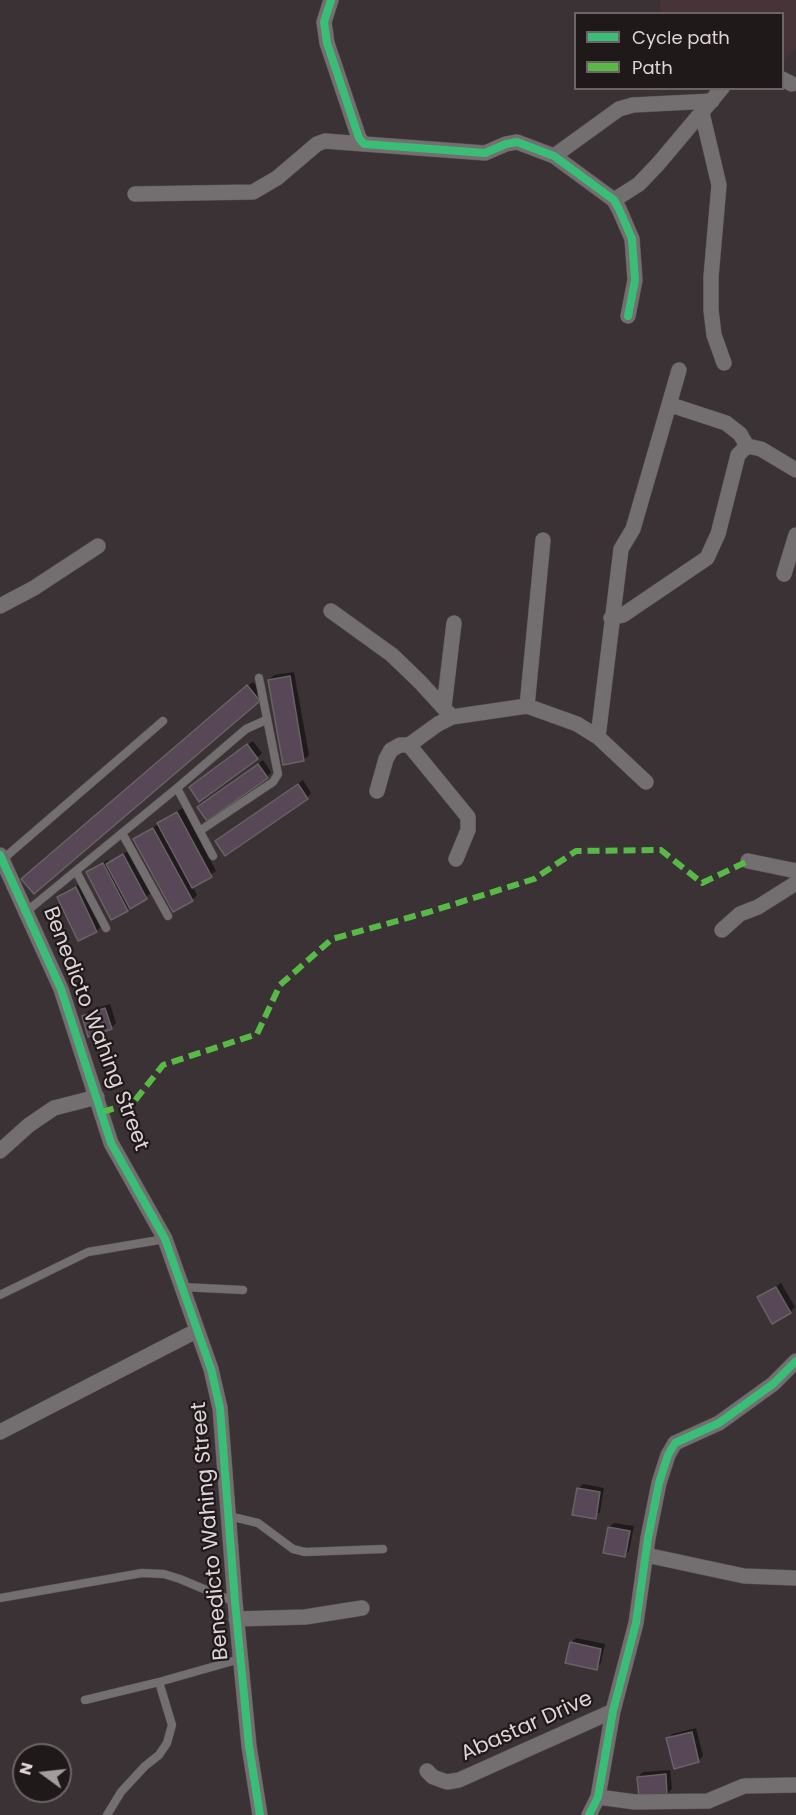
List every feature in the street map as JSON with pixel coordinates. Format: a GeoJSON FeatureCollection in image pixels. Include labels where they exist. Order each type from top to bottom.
{"type":"FeatureCollection","features":[{"type":"Feature","properties":{"kind":"street"},"geometry":{"type":"LineString","coordinates":[[331,0],[324,22],[327,44],[357,135],[364,144]]}},
{"type":"Feature","properties":{"kind":"street"},"geometry":{"type":"LineString","coordinates":[[554,156],[619,110],[633,105],[717,95]]}},
{"type":"Feature","properties":{"kind":"street"},"geometry":{"type":"LineString","coordinates":[[614,200],[639,184],[717,95]]}},
{"type":"Feature","properties":{"kind":"street"},"geometry":{"type":"LineString","coordinates":[[702,113],[719,185],[711,277],[711,310],[714,335],[724,363]]}},
{"type":"Feature","properties":{"kind":"street"},"geometry":{"type":"LineString","coordinates":[[135,194],[253,192],[277,178],[316,144],[325,141],[485,153],[517,142],[554,156],[614,200],[632,239],[635,280],[628,316]]}},
{"type":"Feature","properties":{"kind":"street"},"geometry":{"type":"LineString","coordinates":[[598,737],[621,549],[633,529],[679,370]]}},
{"type":"Feature","properties":{"kind":"street"},"geometry":{"type":"LineString","coordinates":[[670,405],[726,423],[740,434],[747,446]]}},
{"type":"Feature","properties":{"kind":"street"},"geometry":{"type":"LineString","coordinates":[[747,446],[761,448],[796,470]]}},
{"type":"Feature","properties":{"kind":"street"},"geometry":{"type":"LineString","coordinates":[[611,618],[622,615],[707,558],[718,534],[738,455],[747,446]]}},
{"type":"Feature","properties":{"kind":"street"},"geometry":{"type":"LineString","coordinates":[[783,574],[796,535]]}},
{"type":"Feature","properties":{"kind":"street"},"geometry":{"type":"LineString","coordinates":[[527,706],[543,540]]}},
{"type":"Feature","properties":{"kind":"street"},"geometry":{"type":"LineString","coordinates":[[0,606],[34,588],[98,546]]}},
{"type":"Feature","properties":{"kind":"street"},"geometry":{"type":"LineString","coordinates":[[331,611],[392,655],[448,712],[527,706],[577,724],[598,737],[646,782]]}},
{"type":"Feature","properties":{"kind":"street"},"geometry":{"type":"LineString","coordinates":[[377,791],[391,750],[400,745],[409,745],[438,724],[448,712],[454,623]]}},
{"type":"Feature","properties":{"kind":"street"},"geometry":{"type":"LineString","coordinates":[[409,745],[468,817],[468,830],[456,859]]}},
{"type":"Feature","properties":{"kind":"street","name":"Benedicto Wahing Street"},"geometry":{"type":"LineString","coordinates":[[1,857],[61,989],[111,1143],[165,1239],[211,1369],[220,1408],[236,1619],[249,1746],[260,1815]]}},
{"type":"Feature","properties":{"kind":"street"},"geometry":{"type":"LineString","coordinates":[[748,861],[796,871]]}},
{"type":"Feature","properties":{"kind":"street"},"geometry":{"type":"LineString","coordinates":[[722,930],[740,914],[758,908],[796,883]]}},
{"type":"Feature","properties":{"kind":"street"},"geometry":{"type":"LineString","coordinates":[[0,1151],[29,1125],[54,1108],[97,1097]]}},
{"type":"Feature","properties":{"kind":"street"},"geometry":{"type":"LineString","coordinates":[[0,1432],[196,1331]]}},
{"type":"Feature","properties":{"kind":"street"},"geometry":{"type":"LineString","coordinates":[[589,1815],[598,1797],[612,1711],[636,1623],[659,1484],[668,1455],[675,1443],[718,1423],[772,1384],[796,1361]]}},
{"type":"Feature","properties":{"kind":"street"},"geometry":{"type":"LineString","coordinates":[[646,1555],[744,1576],[796,1578]]}},
{"type":"Feature","properties":{"kind":"street"},"geometry":{"type":"LineString","coordinates":[[236,1619],[305,1617],[362,1608]]}},
{"type":"Feature","properties":{"kind":"street","name":"Abastar Drive"},"geometry":{"type":"LineString","coordinates":[[427,1771],[434,1777],[447,1782],[459,1780],[612,1711]]}},
{"type":"Feature","properties":{"kind":"street"},"geometry":{"type":"LineString","coordinates":[[598,1797],[635,1802],[708,1801],[744,1786],[796,1785]]}},
{"type":"Feature","properties":{"kind":"lane"},"geometry":{"type":"LineString","coordinates":[[201,830],[273,782],[278,774],[259,678]]}},
{"type":"Feature","properties":{"kind":"lane"},"geometry":{"type":"LineString","coordinates":[[27,911],[246,729],[266,720]]}},
{"type":"Feature","properties":{"kind":"lane"},"geometry":{"type":"LineString","coordinates":[[1,857],[163,721]]}},
{"type":"Feature","properties":{"kind":"lane"},"geometry":{"type":"LineString","coordinates":[[177,788],[213,856]]}},
{"type":"Feature","properties":{"kind":"lane"},"geometry":{"type":"LineString","coordinates":[[122,833],[168,916]]}},
{"type":"Feature","properties":{"kind":"lane"},"geometry":{"type":"LineString","coordinates":[[76,871],[106,928]]}},
{"type":"Feature","properties":{"kind":"lane"},"geometry":{"type":"LineString","coordinates":[[0,1295],[88,1252],[165,1239]]}},
{"type":"Feature","properties":{"kind":"lane"},"geometry":{"type":"LineString","coordinates":[[182,1287],[243,1290]]}},
{"type":"Feature","properties":{"kind":"lane"},"geometry":{"type":"LineString","coordinates":[[229,1516],[258,1523],[293,1549],[305,1552],[383,1549]]}},
{"type":"Feature","properties":{"kind":"lane"},"geometry":{"type":"LineString","coordinates":[[0,1598],[142,1573],[164,1574],[235,1602]]}},
{"type":"Feature","properties":{"kind":"lane"},"geometry":{"type":"LineString","coordinates":[[85,1700],[240,1659]]}},
{"type":"Feature","properties":{"kind":"lane"},"geometry":{"type":"LineString","coordinates":[[107,1815],[122,1792],[145,1766],[159,1755],[167,1743],[172,1725],[159,1682]]}},
{"type":"Feature","properties":{"kind":"shaded area"},"geometry":{"type":"Polygon","coordinates":[[[660,0],[796,0],[796,48],[784,60],[784,12],[661,12],[660,0]]]}},
{"type":"Feature","properties":{"kind":"building"},"geometry":{"type":"Polygon","coordinates":[[[290,676],[304,761],[283,765],[268,680],[290,676]]]}},
{"type":"Feature","properties":{"kind":"building"},"geometry":{"type":"Polygon","coordinates":[[[247,685],[260,701],[34,894],[21,879],[247,685]]]}},
{"type":"Feature","properties":{"kind":"building"},"geometry":{"type":"Polygon","coordinates":[[[247,744],[258,759],[199,802],[189,787],[247,744]]]}},
{"type":"Feature","properties":{"kind":"building"},"geometry":{"type":"Polygon","coordinates":[[[258,764],[268,778],[207,821],[197,807],[258,764]]]}},
{"type":"Feature","properties":{"kind":"building"},"geometry":{"type":"Polygon","coordinates":[[[298,784],[308,799],[225,856],[215,841],[298,784]]]}},
{"type":"Feature","properties":{"kind":"building"},"geometry":{"type":"Polygon","coordinates":[[[177,812],[212,877],[192,888],[157,823],[177,812]]]}},
{"type":"Feature","properties":{"kind":"building"},"geometry":{"type":"Polygon","coordinates":[[[153,828],[193,901],[173,912],[133,839],[153,828]]]}},
{"type":"Feature","properties":{"kind":"building"},"geometry":{"type":"Polygon","coordinates":[[[123,854],[147,899],[130,909],[106,864],[123,854]]]}},
{"type":"Feature","properties":{"kind":"building"},"geometry":{"type":"Polygon","coordinates":[[[103,863],[128,911],[111,920],[86,872],[103,863]]]}},
{"type":"Feature","properties":{"kind":"building"},"geometry":{"type":"Polygon","coordinates":[[[76,887],[97,932],[78,941],[57,897],[76,887]]]}},
{"type":"Feature","properties":{"kind":"building"},"geometry":{"type":"Polygon","coordinates":[[[105,1008],[112,1029],[88,1037],[82,1016],[105,1008]]]}},
{"type":"Feature","properties":{"kind":"building"},"geometry":{"type":"Polygon","coordinates":[[[776,1287],[791,1313],[772,1324],[757,1297],[776,1287]]]}},
{"type":"Feature","properties":{"kind":"building"},"geometry":{"type":"Polygon","coordinates":[[[577,1488],[600,1492],[596,1519],[572,1515],[577,1488]]]}},
{"type":"Feature","properties":{"kind":"building"},"geometry":{"type":"Polygon","coordinates":[[[608,1527],[630,1531],[625,1557],[603,1553],[608,1527]]]}},
{"type":"Feature","properties":{"kind":"building"},"geometry":{"type":"Polygon","coordinates":[[[570,1642],[601,1649],[597,1670],[565,1663],[570,1642]]]}},
{"type":"Feature","properties":{"kind":"building"},"geometry":{"type":"Polygon","coordinates":[[[692,1732],[699,1762],[674,1769],[666,1738],[692,1732]]]}},
{"type":"Feature","properties":{"kind":"building"},"geometry":{"type":"Polygon","coordinates":[[[666,1774],[667,1796],[639,1798],[637,1777],[666,1774]]]}},
{"type":"Feature","properties":{"kind":"marked path"},"geometry":{"type":"LineString","coordinates":[[102,1112],[133,1103],[163,1065],[257,1034],[280,985],[332,939],[534,879],[576,851],[661,850],[702,883],[748,861]]}},
{"type":"Feature","properties":{"kind":"cycle path"},"geometry":{"type":"LineString","coordinates":[[331,0],[324,22],[327,43],[359,138],[364,144],[485,153],[517,142],[554,156],[614,200],[619,209],[632,239],[635,280],[628,316]]}},
{"type":"Feature","properties":{"kind":"cycle path"},"geometry":{"type":"LineString","coordinates":[[0,855],[61,989],[111,1143],[165,1239],[211,1369],[220,1408],[249,1746],[260,1815]]}},
{"type":"Feature","properties":{"kind":"cycle path"},"geometry":{"type":"LineString","coordinates":[[589,1815],[598,1797],[613,1711],[636,1623],[648,1538],[659,1483],[668,1455],[675,1443],[719,1423],[773,1384],[796,1361]]}}]}
